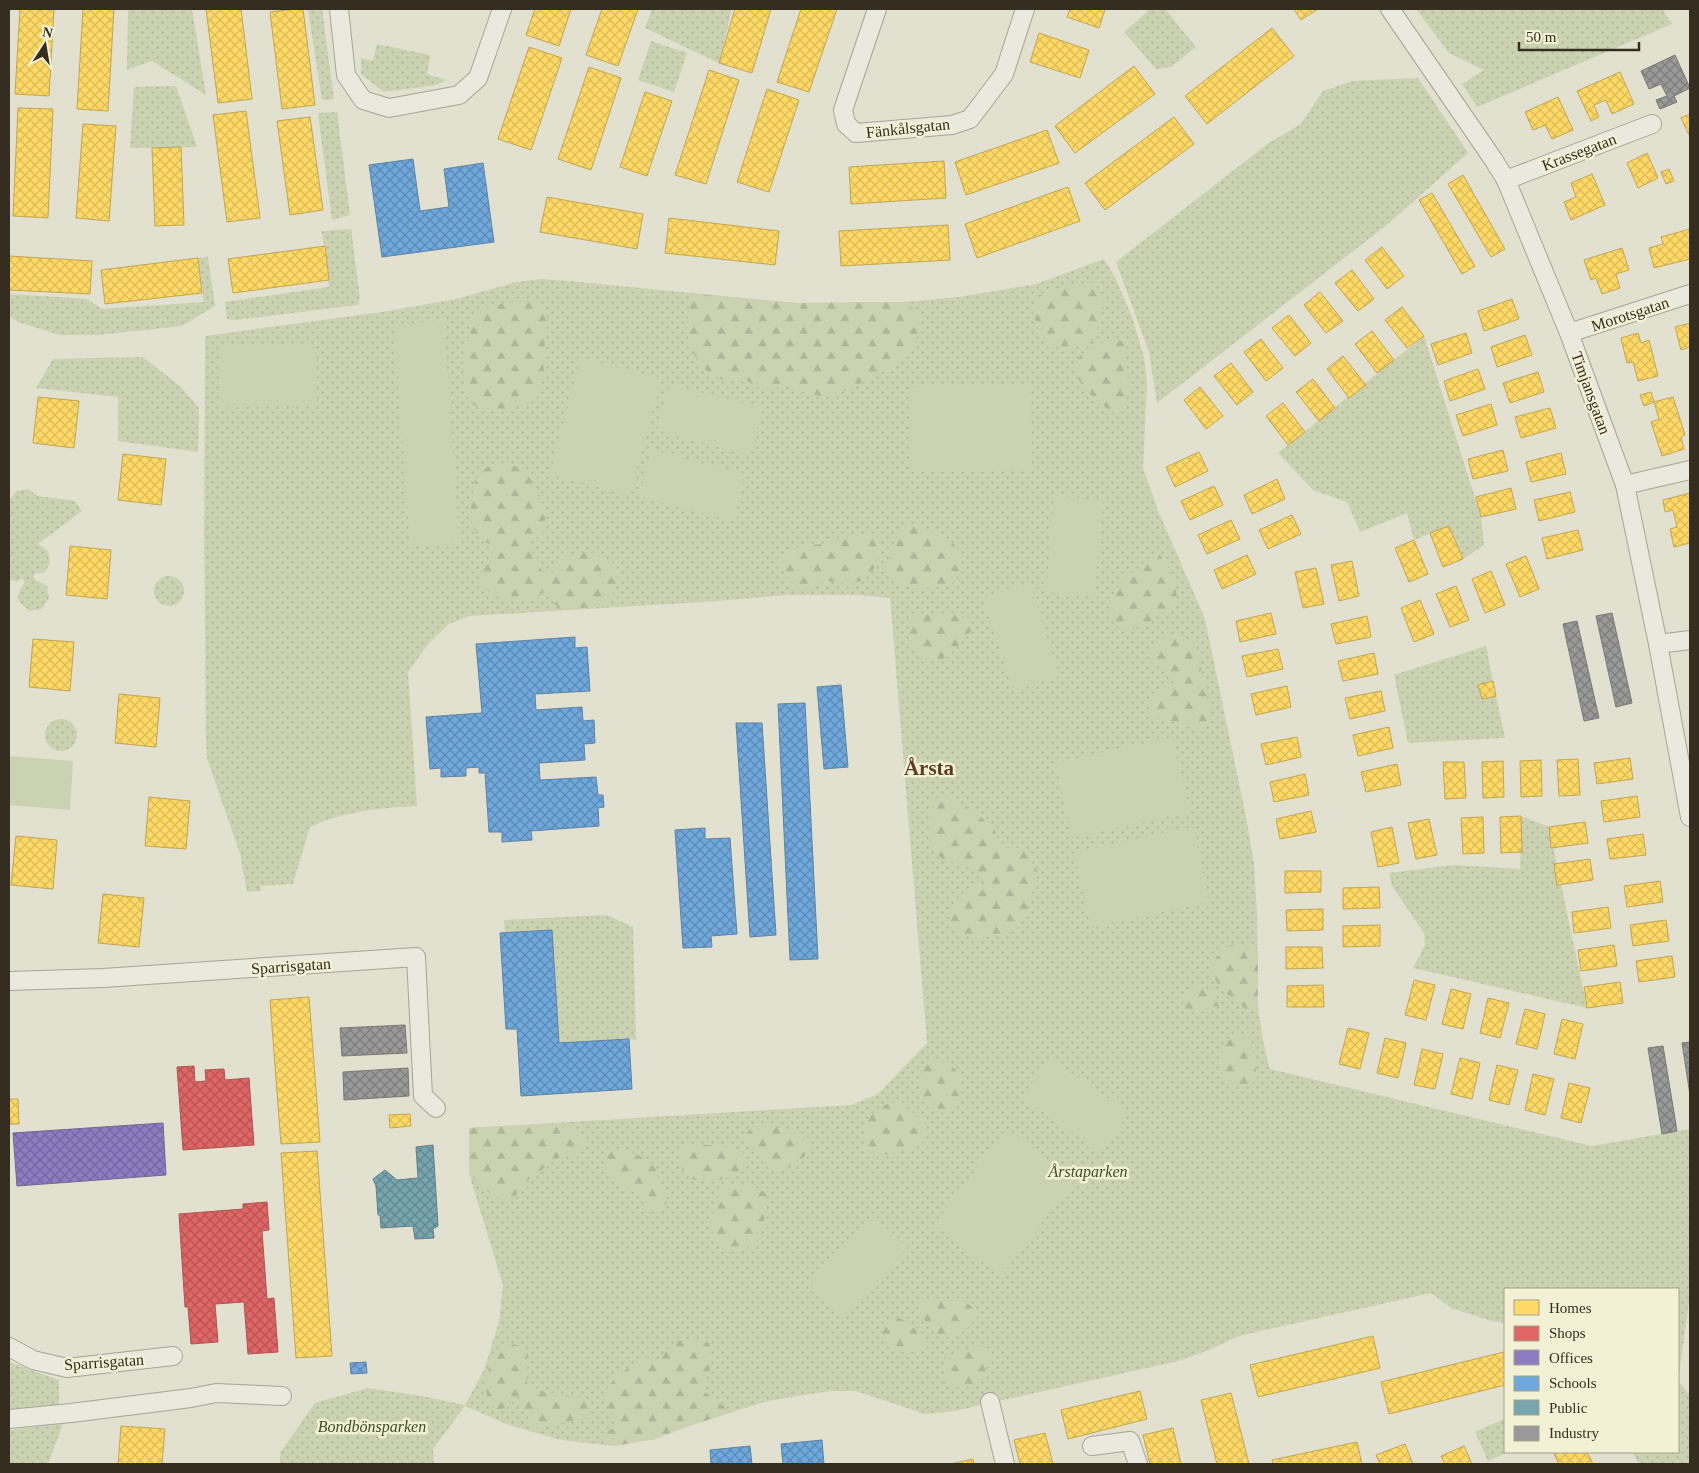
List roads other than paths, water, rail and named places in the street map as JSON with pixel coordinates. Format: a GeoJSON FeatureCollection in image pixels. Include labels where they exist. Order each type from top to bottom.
{"type":"FeatureCollection","features":[{"type":"Feature","properties":{"kind":"street"},"geometry":{"type":"LineString","coordinates":[[339,9],[346,75],[363,100],[389,108],[459,95],[478,78],[502,9]]}},
{"type":"Feature","properties":{"kind":"street","name":"Fänkålsgatan"},"geometry":{"type":"LineString","coordinates":[[877,9],[843,110],[846,124],[856,133],[952,125],[970,119],[1004,74],[1025,9]]}},
{"type":"Feature","properties":{"kind":"street","name":"Timjansgatan"},"geometry":{"type":"LineString","coordinates":[[1390,9],[1506,180],[1569,334],[1625,485],[1658,644],[1690,815]]}},
{"type":"Feature","properties":{"kind":"street","name":"Krassegatan"},"geometry":{"type":"LineString","coordinates":[[1506,180],[1652,124]]}},
{"type":"Feature","properties":{"kind":"street","name":"Morotsgatan"},"geometry":{"type":"LineString","coordinates":[[1569,334],[1690,294]]}},
{"type":"Feature","properties":{"kind":"street"},"geometry":{"type":"LineString","coordinates":[[1625,485],[1690,470]]}},
{"type":"Feature","properties":{"kind":"street"},"geometry":{"type":"LineString","coordinates":[[1658,644],[1690,640]]}},
{"type":"Feature","properties":{"kind":"street","name":"Sparrisgatan"},"geometry":{"type":"LineString","coordinates":[[9,982],[54,981],[416,956],[423,1096],[436,1108]]}},
{"type":"Feature","properties":{"kind":"street","name":"Sparrisgatan"},"geometry":{"type":"LineString","coordinates":[[9,1347],[33,1360],[67,1368],[173,1356]]}},
{"type":"Feature","properties":{"kind":"street"},"geometry":{"type":"LineString","coordinates":[[9,1419],[90,1411],[216,1393],[282,1396]]}},
{"type":"Feature","properties":{"kind":"street"},"geometry":{"type":"LineString","coordinates":[[990,1402],[1005,1464]]}},
{"type":"Feature","properties":{"kind":"street"},"geometry":{"type":"LineString","coordinates":[[1092,1446],[1130,1441],[1138,1464]]}},
{"type":"Feature","properties":{"kind":"district","name":"Årsta"},"geometry":{"type":"Point","coordinates":[929,768]}},
{"type":"Feature","properties":{"kind":"park label","name":"Årstaparken"},"geometry":{"type":"Point","coordinates":[1088,1171]}},
{"type":"Feature","properties":{"kind":"park label","name":"Bondbönsparken"},"geometry":{"type":"Point","coordinates":[372,1426]}}]}
